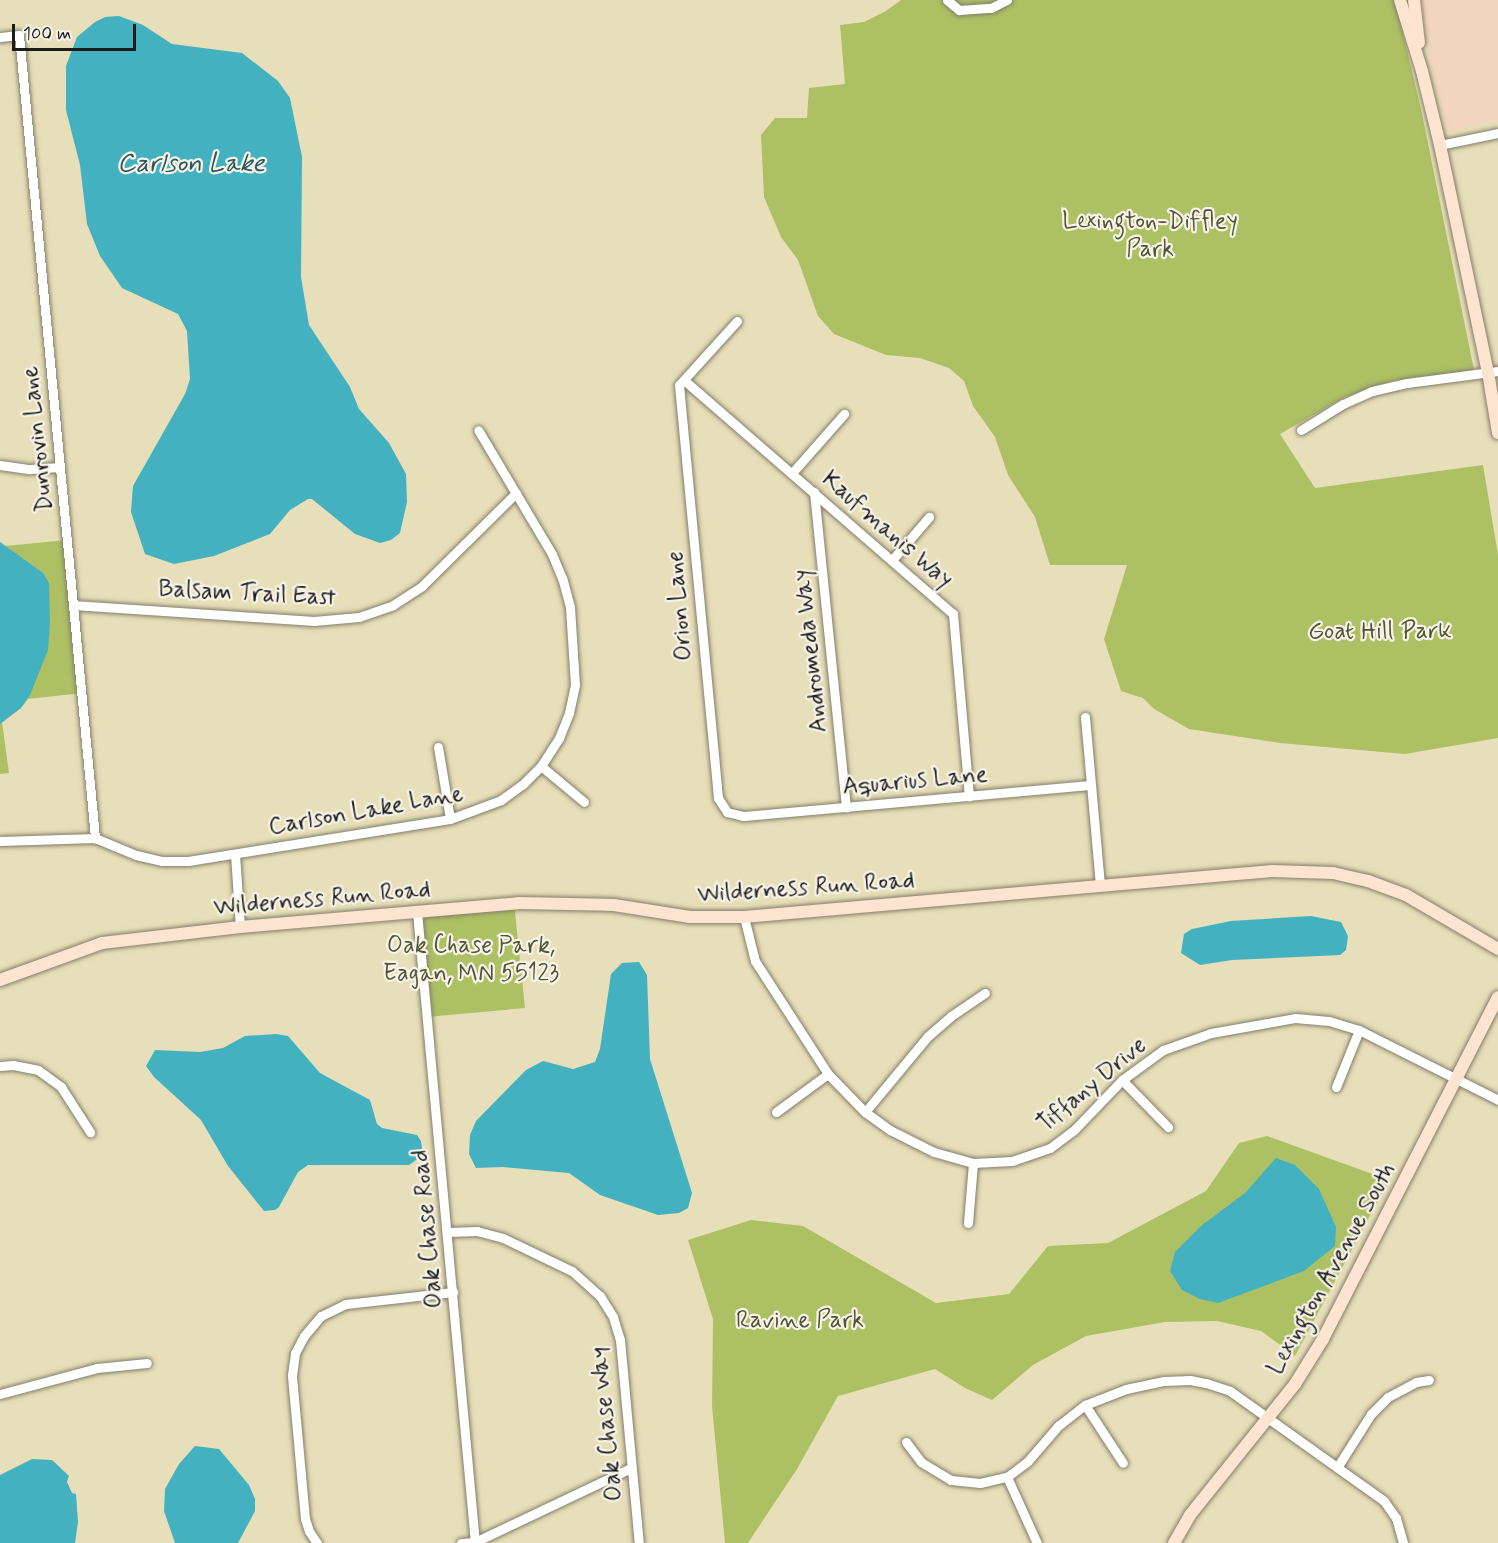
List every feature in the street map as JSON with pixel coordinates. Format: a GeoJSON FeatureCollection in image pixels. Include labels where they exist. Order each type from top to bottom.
{"type":"FeatureCollection","features":[{"type":"Feature","properties":{"kind":"street"},"geometry":{"type":"LineString","coordinates":[[947,0],[958,10],[991,8],[1007,0]]}},
{"type":"Feature","properties":{"kind":"street"},"geometry":{"type":"LineString","coordinates":[[1400,0],[1422,71],[1493,372],[1498,433]]}},
{"type":"Feature","properties":{"kind":"street"},"geometry":{"type":"LineString","coordinates":[[1414,0],[1422,71]]}},
{"type":"Feature","properties":{"kind":"street","name":"Dunrovin Lane"},"geometry":{"type":"LineString","coordinates":[[0,37],[19,35],[95,838]]}},
{"type":"Feature","properties":{"kind":"street"},"geometry":{"type":"LineString","coordinates":[[1440,145],[1498,133]]}},
{"type":"Feature","properties":{"kind":"street"},"geometry":{"type":"LineString","coordinates":[[685,381],[737,321]]}},
{"type":"Feature","properties":{"kind":"street"},"geometry":{"type":"LineString","coordinates":[[1301,430],[1343,404],[1372,391],[1407,383],[1493,372]]}},
{"type":"Feature","properties":{"kind":"street","name":"Kaufmanis Way"},"geometry":{"type":"LineString","coordinates":[[685,381],[953,614],[969,796]]}},
{"type":"Feature","properties":{"kind":"street","name":"Orion Lane"},"geometry":{"type":"LineString","coordinates":[[685,381],[679,386],[718,798],[727,812],[743,816]]}},
{"type":"Feature","properties":{"kind":"street"},"geometry":{"type":"LineString","coordinates":[[792,473],[844,414]]}},
{"type":"Feature","properties":{"kind":"street","name":"Carlson Lake Lane"},"geometry":{"type":"LineString","coordinates":[[0,841],[95,838],[136,855],[162,861],[188,861],[450,819],[501,800],[522,785],[541,766],[559,738],[569,713],[575,685],[575,656],[570,607],[552,554],[478,430]]}},
{"type":"Feature","properties":{"kind":"street"},"geometry":{"type":"LineString","coordinates":[[0,465],[30,469],[60,467]]}},
{"type":"Feature","properties":{"kind":"street","name":"Andromeda Way"},"geometry":{"type":"LineString","coordinates":[[814,492],[846,807]]}},
{"type":"Feature","properties":{"kind":"street","name":"Balsam Trail East"},"geometry":{"type":"LineString","coordinates":[[74,605],[314,621],[359,617],[393,604],[422,586],[516,493]]}},
{"type":"Feature","properties":{"kind":"street"},"geometry":{"type":"LineString","coordinates":[[892,560],[929,518]]}},
{"type":"Feature","properties":{"kind":"street"},"geometry":{"type":"LineString","coordinates":[[1085,717],[1100,886]]}},
{"type":"Feature","properties":{"kind":"street"},"geometry":{"type":"LineString","coordinates":[[438,747],[450,819]]}},
{"type":"Feature","properties":{"kind":"street"},"geometry":{"type":"LineString","coordinates":[[541,766],[584,802]]}},
{"type":"Feature","properties":{"kind":"street","name":"Aquarius Lane"},"geometry":{"type":"LineString","coordinates":[[743,816],[1091,785]]}},
{"type":"Feature","properties":{"kind":"street"},"geometry":{"type":"LineString","coordinates":[[235,854],[240,927]]}},
{"type":"Feature","properties":{"kind":"street","name":"Wilderness Run Road"},"geometry":{"type":"LineString","coordinates":[[0,980],[102,943],[240,927],[518,903],[561,902],[614,905],[690,917],[744,917],[1272,871],[1333,873],[1368,881],[1406,895],[1498,949]]}},
{"type":"Feature","properties":{"kind":"street","name":"Oak Chase Road"},"geometry":{"type":"LineString","coordinates":[[417,912],[475,1542]]}},
{"type":"Feature","properties":{"kind":"street","name":"Tiffany Drive"},"geometry":{"type":"LineString","coordinates":[[744,917],[754,961],[828,1074],[864,1112],[890,1130],[934,1152],[973,1163],[1012,1161],[1050,1148],[1075,1129],[1122,1080],[1163,1050],[1211,1033],[1295,1018],[1329,1021],[1359,1030],[1498,1100]]}},
{"type":"Feature","properties":{"kind":"street"},"geometry":{"type":"LineString","coordinates":[[864,1112],[927,1036],[985,993]]}},
{"type":"Feature","properties":{"kind":"street","name":"Lexington Avenue South"},"geometry":{"type":"LineString","coordinates":[[1174,1543],[1208,1491],[1295,1384],[1323,1339],[1498,997]]}},
{"type":"Feature","properties":{"kind":"street"},"geometry":{"type":"LineString","coordinates":[[1336,1087],[1359,1030]]}},
{"type":"Feature","properties":{"kind":"street"},"geometry":{"type":"LineString","coordinates":[[0,1066],[13,1065],[38,1070],[61,1087],[90,1132]]}},
{"type":"Feature","properties":{"kind":"street"},"geometry":{"type":"LineString","coordinates":[[776,1112],[828,1074]]}},
{"type":"Feature","properties":{"kind":"street"},"geometry":{"type":"LineString","coordinates":[[1122,1080],[1168,1127]]}},
{"type":"Feature","properties":{"kind":"street"},"geometry":{"type":"LineString","coordinates":[[968,1223],[973,1163]]}},
{"type":"Feature","properties":{"kind":"street","name":"Oak Chase Way"},"geometry":{"type":"LineString","coordinates":[[448,1232],[477,1231],[503,1238],[572,1271],[600,1296],[613,1317],[620,1340],[639,1543]]}},
{"type":"Feature","properties":{"kind":"street"},"geometry":{"type":"LineString","coordinates":[[317,1543],[305,1519],[292,1375],[295,1353],[304,1336],[321,1316],[346,1304],[453,1292]]}},
{"type":"Feature","properties":{"kind":"street"},"geometry":{"type":"LineString","coordinates":[[0,1394],[97,1368],[147,1363]]}},
{"type":"Feature","properties":{"kind":"street"},"geometry":{"type":"LineString","coordinates":[[906,1442],[921,1462],[951,1480],[980,1484],[1007,1478],[1027,1462],[1058,1426],[1085,1406],[1126,1389],[1164,1381],[1190,1380],[1230,1391],[1384,1501],[1396,1518],[1403,1543]]}},
{"type":"Feature","properties":{"kind":"street"},"geometry":{"type":"LineString","coordinates":[[1338,1466],[1371,1414],[1388,1397],[1416,1382],[1429,1380]]}},
{"type":"Feature","properties":{"kind":"street"},"geometry":{"type":"LineString","coordinates":[[1085,1406],[1124,1462]]}},
{"type":"Feature","properties":{"kind":"street"},"geometry":{"type":"LineString","coordinates":[[460,1543],[475,1542],[631,1468]]}},
{"type":"Feature","properties":{"kind":"street"},"geometry":{"type":"LineString","coordinates":[[1007,1478],[1037,1543]]}},
{"type":"Feature","properties":{"kind":"shaded area"},"geometry":{"type":"Polygon","coordinates":[[[1420,0],[1498,0],[1498,120],[1447,132],[1431,66],[1420,0]]]}},
{"type":"Feature","properties":{"kind":"green space","name":"Lexington-Diffley Park"},"geometry":{"type":"Polygon","coordinates":[[[901,0],[1395,0],[1421,109],[1474,370],[1391,381],[1345,397],[1280,434],[1315,488],[1483,465],[1498,555],[1498,738],[1405,754],[1280,743],[1189,729],[1154,709],[1143,698],[1121,691],[1104,639],[1127,565],[1050,565],[1035,517],[1008,475],[995,437],[973,406],[964,381],[949,368],[920,358],[886,355],[834,334],[818,316],[798,260],[781,237],[764,197],[761,135],[775,118],[807,118],[809,88],[845,84],[840,25],[864,22],[901,0]]]}},
{"type":"Feature","properties":{"kind":"green space"},"geometry":{"type":"Polygon","coordinates":[[[67,540],[82,693],[28,699],[21,708],[2,722],[9,773],[0,774],[0,542],[5,546],[67,540]]]}},
{"type":"Feature","properties":{"kind":"green space","name":"Oak Chase Park, Eagan, MN 55123"},"geometry":{"type":"Polygon","coordinates":[[[514,903],[525,1008],[427,1017],[417,912],[514,903]]]}},
{"type":"Feature","properties":{"kind":"green space","name":"Ravine Park"},"geometry":{"type":"Polygon","coordinates":[[[1267,1136],[1389,1180],[1295,1356],[1261,1331],[1217,1321],[1165,1322],[1086,1336],[1033,1365],[992,1400],[965,1388],[935,1369],[838,1396],[797,1469],[748,1543],[725,1543],[712,1406],[713,1319],[688,1240],[751,1220],[803,1226],[936,1303],[1009,1294],[1048,1246],[1108,1243],[1206,1191],[1239,1143],[1267,1136]]]}},
{"type":"Feature","properties":{"kind":"water","name":"Carlson Lake"},"geometry":{"type":"Polygon","coordinates":[[[119,16],[143,25],[172,44],[242,53],[278,81],[290,98],[302,157],[301,277],[309,325],[350,387],[359,409],[389,443],[406,474],[407,502],[400,533],[391,540],[380,543],[355,534],[312,499],[308,499],[290,510],[270,534],[214,556],[174,564],[145,554],[131,512],[133,486],[185,394],[190,379],[187,331],[178,314],[122,288],[100,256],[87,224],[80,165],[66,110],[66,66],[77,37],[105,17],[119,16]]]}},
{"type":"Feature","properties":{"kind":"water"},"geometry":{"type":"Polygon","coordinates":[[[0,542],[43,573],[49,583],[50,624],[48,650],[30,695],[21,708],[0,724],[0,542]]]}},
{"type":"Feature","properties":{"kind":"water"},"geometry":{"type":"Polygon","coordinates":[[[1311,916],[1341,922],[1348,936],[1346,950],[1340,955],[1232,960],[1200,965],[1181,953],[1184,934],[1192,929],[1231,921],[1311,916]]]}},
{"type":"Feature","properties":{"kind":"water"},"geometry":{"type":"Polygon","coordinates":[[[639,962],[647,975],[650,1059],[692,1193],[688,1208],[679,1213],[658,1215],[600,1195],[569,1173],[503,1167],[476,1168],[469,1154],[470,1135],[476,1121],[526,1070],[543,1061],[573,1069],[595,1062],[600,1049],[611,974],[622,963],[639,962]]]}},
{"type":"Feature","properties":{"kind":"water"},"geometry":{"type":"Polygon","coordinates":[[[276,1034],[288,1036],[320,1073],[370,1100],[377,1124],[382,1128],[417,1135],[421,1141],[423,1155],[409,1165],[308,1165],[298,1172],[279,1207],[275,1210],[264,1211],[228,1166],[201,1120],[154,1077],[146,1066],[155,1050],[200,1052],[223,1048],[245,1036],[276,1034]]]}},
{"type":"Feature","properties":{"kind":"water"},"geometry":{"type":"Polygon","coordinates":[[[1276,1158],[1295,1165],[1319,1189],[1336,1227],[1335,1246],[1304,1271],[1218,1303],[1200,1299],[1182,1290],[1170,1271],[1175,1252],[1201,1226],[1245,1193],[1276,1158]]]}},
{"type":"Feature","properties":{"kind":"water"},"geometry":{"type":"Polygon","coordinates":[[[195,1446],[219,1449],[249,1485],[255,1499],[255,1511],[238,1543],[175,1543],[164,1511],[165,1489],[179,1464],[195,1446]]]}},
{"type":"Feature","properties":{"kind":"water"},"geometry":{"type":"Polygon","coordinates":[[[32,1459],[52,1460],[69,1476],[67,1482],[72,1493],[76,1494],[78,1522],[75,1543],[0,1543],[0,1475],[32,1459]]]}},
{"type":"Feature","properties":{"kind":"park label","name":"Goat Hill Park"},"geometry":{"type":"Point","coordinates":[1380,632]}}]}
